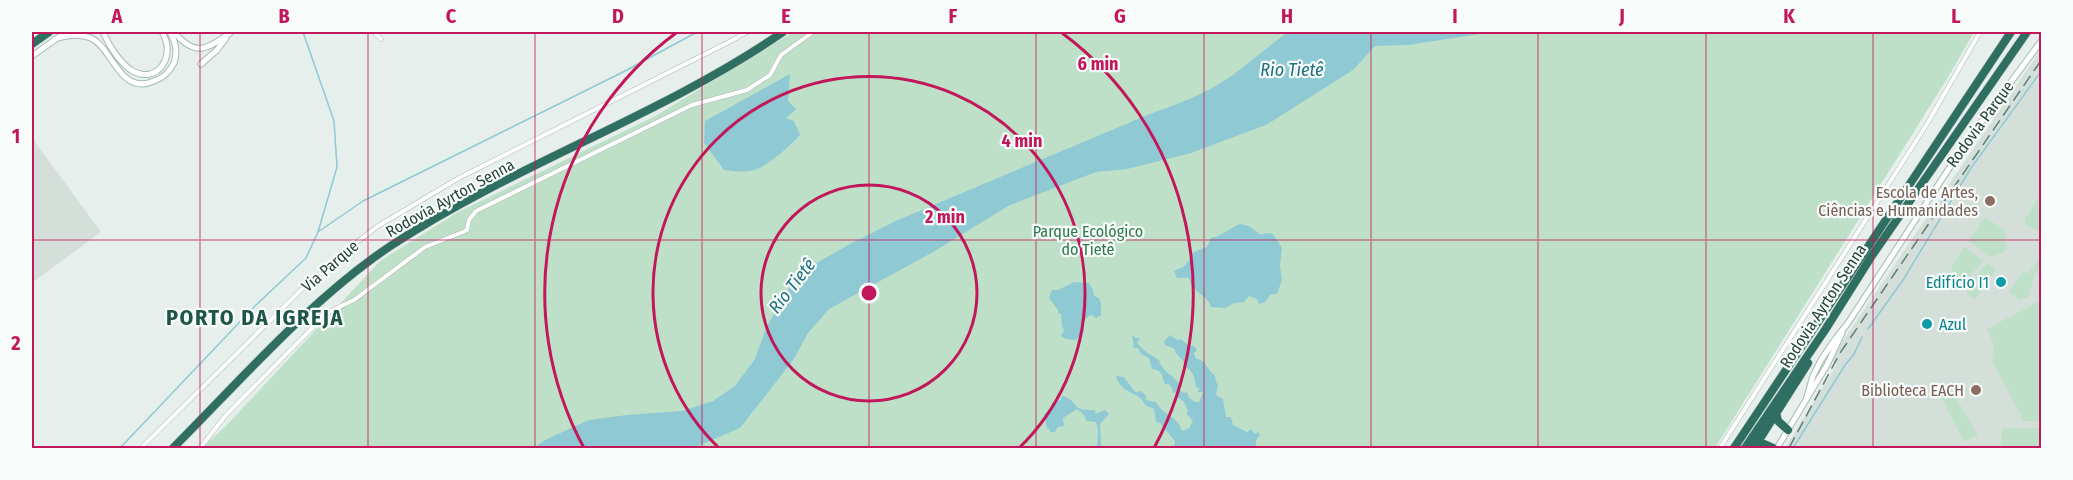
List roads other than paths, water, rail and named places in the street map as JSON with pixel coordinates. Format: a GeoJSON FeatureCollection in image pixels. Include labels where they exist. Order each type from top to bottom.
{"type":"FeatureCollection","features":[{"type":"Feature","properties":{"kind":"highway"},"geometry":{"type":"LineString","coordinates":[[32,44],[50,32]]}},
{"type":"Feature","properties":{"kind":"highway","name":"Rodovia Ayrton Senna"},"geometry":{"type":"LineString","coordinates":[[173,448],[299,322],[344,281],[391,245],[495,186],[687,91],[744,59],[783,32]]}},
{"type":"Feature","properties":{"kind":"highway","name":"Rodovia Ayrton Senna"},"geometry":{"type":"LineString","coordinates":[[1734,448],[2011,32]]}},
{"type":"Feature","properties":{"kind":"highway","name":"Rodovia Ayrton Senna"},"geometry":{"type":"LineString","coordinates":[[1745,448],[1825,330],[1871,257],[2027,32]]}},
{"type":"Feature","properties":{"kind":"highway"},"geometry":{"type":"LineString","coordinates":[[1755,448],[1815,352],[1825,330]]}},
{"type":"Feature","properties":{"kind":"highway"},"geometry":{"type":"LineString","coordinates":[[1776,412],[1778,421],[1788,429]]}},
{"type":"Feature","properties":{"kind":"highway"},"geometry":{"type":"LineString","coordinates":[[1755,448],[1764,444],[1775,448]]}},
{"type":"Feature","properties":{"kind":"street"},"geometry":{"type":"LineString","coordinates":[[32,56],[66,32]]}},
{"type":"Feature","properties":{"kind":"street"},"geometry":{"type":"LineString","coordinates":[[103,32],[124,64],[133,71],[143,74],[157,70],[166,58],[169,49],[162,32]]}},
{"type":"Feature","properties":{"kind":"street"},"geometry":{"type":"LineString","coordinates":[[55,39],[72,35],[92,39],[100,45],[122,74],[136,82],[146,83],[160,78],[173,64],[176,54],[172,32]]}},
{"type":"Feature","properties":{"kind":"street"},"geometry":{"type":"LineString","coordinates":[[172,32],[192,48],[200,49],[208,48],[230,32]]}},
{"type":"Feature","properties":{"kind":"street"},"geometry":{"type":"LineString","coordinates":[[200,49],[201,64],[217,50],[230,32]]}},
{"type":"Feature","properties":{"kind":"street"},"geometry":{"type":"LineString","coordinates":[[374,32],[381,39]]}},
{"type":"Feature","properties":{"kind":"street","name":"Via Parque"},"geometry":{"type":"LineString","coordinates":[[141,448],[301,290],[378,226],[459,178],[747,32]]}},
{"type":"Feature","properties":{"kind":"street"},"geometry":{"type":"LineString","coordinates":[[200,448],[235,405],[328,312],[354,300],[425,247],[467,230],[469,220],[476,211],[692,105],[718,96],[747,90],[770,75],[781,55],[813,32]]}},
{"type":"Feature","properties":{"kind":"street"},"geometry":{"type":"LineString","coordinates":[[1720,448],[1927,124],[1980,32]]}},
{"type":"Feature","properties":{"kind":"street","name":"Rodovia Parque"},"geometry":{"type":"LineString","coordinates":[[1775,448],[1806,400],[1816,369],[1836,338],[1843,331],[1965,144],[2042,40]]}},
{"type":"Feature","properties":{"kind":"water","name":"Rio Tietê"},"geometry":{"type":"Polygon","coordinates":[[[1288,32],[1493,32],[1408,45],[1375,46],[1353,70],[1266,125],[1191,153],[1127,169],[1096,172],[1010,205],[933,252],[829,309],[808,333],[794,359],[740,428],[698,446],[534,448],[545,440],[589,420],[682,411],[713,401],[735,386],[755,359],[766,328],[790,286],[813,265],[898,220],[1201,94],[1230,77],[1288,32]]]}},
{"type":"Feature","properties":{"kind":"water"},"geometry":{"type":"Polygon","coordinates":[[[790,74],[788,101],[796,109],[786,118],[794,121],[800,135],[759,168],[739,172],[724,170],[704,143],[705,121],[790,74]]]}},
{"type":"Feature","properties":{"kind":"water"},"geometry":{"type":"Polygon","coordinates":[[[1240,224],[1249,226],[1261,235],[1273,234],[1282,248],[1280,266],[1282,280],[1277,294],[1271,294],[1265,302],[1259,304],[1257,299],[1249,296],[1244,302],[1234,303],[1225,308],[1211,307],[1194,288],[1189,278],[1177,278],[1174,271],[1185,266],[1194,252],[1207,247],[1211,238],[1240,224]]]}},
{"type":"Feature","properties":{"kind":"water"},"geometry":{"type":"Polygon","coordinates":[[[1074,282],[1089,283],[1094,296],[1099,298],[1101,303],[1101,315],[1096,318],[1091,315],[1085,319],[1084,331],[1076,340],[1061,336],[1064,330],[1061,314],[1049,298],[1052,290],[1058,290],[1074,282]]]}},
{"type":"Feature","properties":{"kind":"water"},"geometry":{"type":"Polygon","coordinates":[[[1132,335],[1140,338],[1137,343],[1139,346],[1159,360],[1163,368],[1178,382],[1179,390],[1187,392],[1191,400],[1199,402],[1203,392],[1198,392],[1199,388],[1196,387],[1186,364],[1175,349],[1165,345],[1164,341],[1170,335],[1177,340],[1181,339],[1189,346],[1194,346],[1197,350],[1194,353],[1196,359],[1202,361],[1215,375],[1218,385],[1216,395],[1223,399],[1226,417],[1231,417],[1233,425],[1247,432],[1251,429],[1255,434],[1258,432],[1260,435],[1256,440],[1256,446],[1252,448],[1174,448],[1175,441],[1160,423],[1156,422],[1154,409],[1123,388],[1116,377],[1124,377],[1135,392],[1141,391],[1146,396],[1146,400],[1156,402],[1177,422],[1182,431],[1189,428],[1193,421],[1186,413],[1188,411],[1184,402],[1176,396],[1177,392],[1172,393],[1173,390],[1169,384],[1165,384],[1160,372],[1152,369],[1149,358],[1141,354],[1138,348],[1134,348],[1132,335]]]}},
{"type":"Feature","properties":{"kind":"water"},"geometry":{"type":"Polygon","coordinates":[[[1064,396],[1078,408],[1095,410],[1096,414],[1105,410],[1109,414],[1100,424],[1103,448],[1097,448],[1096,422],[1086,421],[1085,416],[1077,409],[1063,418],[1064,426],[1058,427],[1055,432],[1050,432],[1047,428],[1044,414],[1052,408],[1052,403],[1061,400],[1064,396]]]}},
{"type":"Feature","properties":{"kind":"waterway"},"geometry":{"type":"LineString","coordinates":[[120,448],[256,305],[306,258],[318,232],[337,167],[334,121],[303,32]]}},
{"type":"Feature","properties":{"kind":"waterway"},"geometry":{"type":"LineString","coordinates":[[318,232],[363,201],[625,71],[697,32]]}},
{"type":"Feature","properties":{"kind":"waterway"},"geometry":{"type":"LineString","coordinates":[[1868,329],[1903,280],[1971,168],[2042,70]]}},
{"type":"Feature","properties":{"kind":"waterway"},"geometry":{"type":"LineString","coordinates":[[1793,448],[1854,354],[1862,337]]}},
{"type":"Feature","properties":{"kind":"railway"},"geometry":{"type":"LineString","coordinates":[[1789,448],[1840,353],[2042,59]]}},
{"type":"Feature","properties":{"kind":"place","name":"Escola de Artes, Ciências e Humanidades"},"geometry":{"type":"Point","coordinates":[1990,201]}},
{"type":"Feature","properties":{"kind":"place","name":"Edifício I1"},"geometry":{"type":"Point","coordinates":[2001,282]}},
{"type":"Feature","properties":{"kind":"place","name":"Azul"},"geometry":{"type":"Point","coordinates":[1927,324]}},
{"type":"Feature","properties":{"kind":"place","name":"Biblioteca EACH"},"geometry":{"type":"Point","coordinates":[1976,390]}},
{"type":"Feature","properties":{"kind":"district","name":"PORTO DA IGREJA"},"geometry":{"type":"Point","coordinates":[255,317]}},
{"type":"Feature","properties":{"kind":"park label","name":"Parque Ecológico do Tietê"},"geometry":{"type":"Point","coordinates":[1088,240]}}]}
